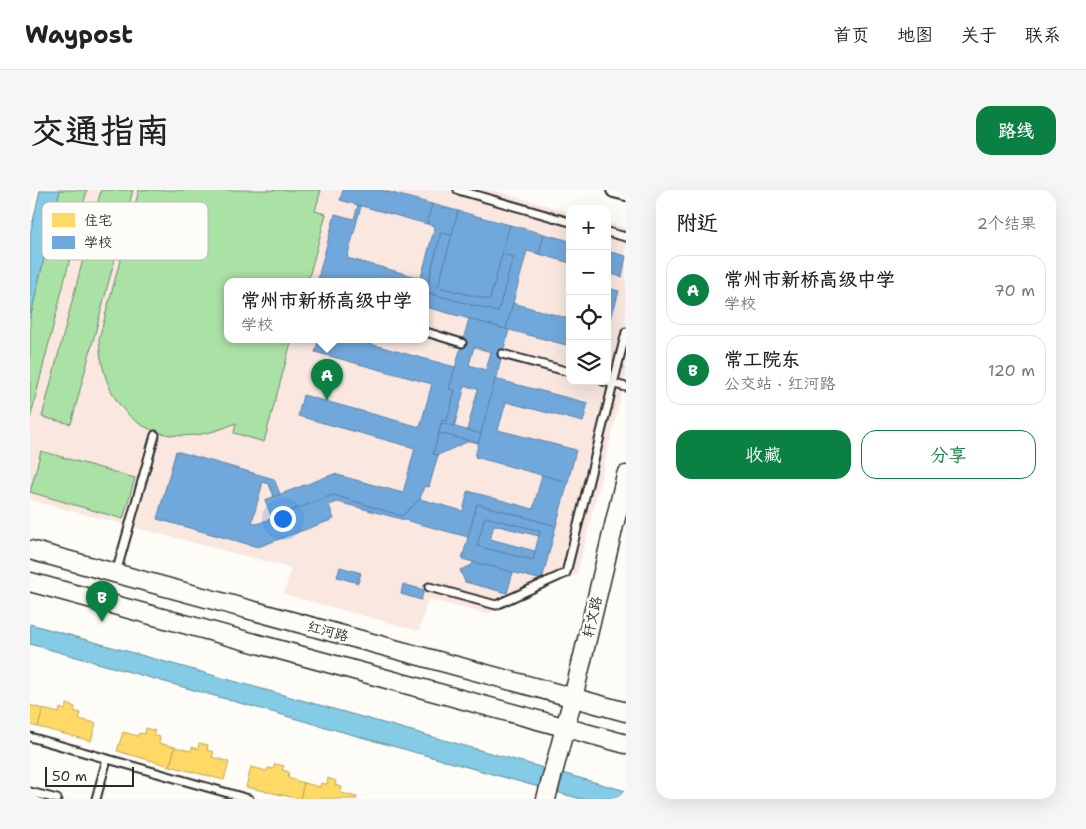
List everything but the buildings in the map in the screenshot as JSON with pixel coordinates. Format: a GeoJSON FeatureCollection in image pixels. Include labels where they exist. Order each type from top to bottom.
{"type":"FeatureCollection","features":[{"type":"Feature","properties":{"kind":"street"},"geometry":{"type":"LineString","coordinates":[[614,190],[626,193]]}},
{"type":"Feature","properties":{"kind":"street","name":"轩文路"},"geometry":{"type":"LineString","coordinates":[[547,798],[626,475]]}},
{"type":"Feature","properties":{"kind":"street","name":"红河路"},"geometry":{"type":"LineString","coordinates":[[30,550],[626,712]]}},
{"type":"Feature","properties":{"kind":"street"},"geometry":{"type":"LineString","coordinates":[[30,582],[626,744]]}},
{"type":"Feature","properties":{"kind":"lane"},"geometry":{"type":"LineString","coordinates":[[458,190],[566,221]]}},
{"type":"Feature","properties":{"kind":"lane"},"geometry":{"type":"LineString","coordinates":[[611,233],[626,238]]}},
{"type":"Feature","properties":{"kind":"lane"},"geometry":{"type":"LineString","coordinates":[[429,587],[496,605],[566,573],[626,332]]}},
{"type":"Feature","properties":{"kind":"lane"},"geometry":{"type":"LineString","coordinates":[[429,333],[462,342]]}},
{"type":"Feature","properties":{"kind":"lane"},"geometry":{"type":"LineString","coordinates":[[502,354],[566,371]]}},
{"type":"Feature","properties":{"kind":"lane"},"geometry":{"type":"LineString","coordinates":[[613,384],[626,387]]}},
{"type":"Feature","properties":{"kind":"lane"},"geometry":{"type":"LineString","coordinates":[[116,574],[155,435]]}},
{"type":"Feature","properties":{"kind":"lane"},"geometry":{"type":"LineString","coordinates":[[30,737],[249,799]]}},
{"type":"Feature","properties":{"kind":"lane"},"geometry":{"type":"LineString","coordinates":[[96,799],[107,759]]}},
{"type":"Feature","properties":{"kind":"lane"},"geometry":{"type":"LineString","coordinates":[[30,792],[57,799]]}},
{"type":"Feature","properties":{"kind":"shaded area"},"geometry":{"type":"Polygon","coordinates":[[[87,190],[492,190],[566,211],[566,385],[611,385],[611,224],[626,228],[626,376],[577,574],[487,614],[428,599],[419,631],[284,594],[291,568],[30,500],[30,419],[70,260],[208,260],[208,202],[84,202],[87,190]]]}},
{"type":"Feature","properties":{"kind":"green space"},"geometry":{"type":"Polygon","coordinates":[[[60,190],[87,190],[84,202],[57,202],[60,190]]]}},
{"type":"Feature","properties":{"kind":"green space"},"geometry":{"type":"Polygon","coordinates":[[[101,190],[133,190],[130,202],[98,202],[101,190]]]}},
{"type":"Feature","properties":{"kind":"green space"},"geometry":{"type":"Polygon","coordinates":[[[139,190],[321,190],[315,211],[326,214],[309,278],[224,278],[224,343],[291,343],[264,442],[234,433],[236,423],[209,433],[184,436],[161,433],[141,424],[124,411],[112,392],[103,368],[99,339],[120,260],[208,260],[208,202],[136,202],[139,190]]]}},
{"type":"Feature","properties":{"kind":"green space"},"geometry":{"type":"Polygon","coordinates":[[[44,260],[70,260],[30,419],[30,318],[44,260]]]}},
{"type":"Feature","properties":{"kind":"green space"},"geometry":{"type":"Polygon","coordinates":[[[83,260],[114,260],[71,424],[42,417],[83,260]]]}},
{"type":"Feature","properties":{"kind":"green space"},"geometry":{"type":"Polygon","coordinates":[[[41,451],[135,478],[123,519],[30,492],[41,451]]]}},
{"type":"Feature","properties":{"kind":"water"},"geometry":{"type":"Polygon","coordinates":[[[40,190],[60,190],[57,202],[42,202],[42,260],[44,260],[30,318],[30,234],[40,190]]]}},
{"type":"Feature","properties":{"kind":"water"},"geometry":{"type":"Polygon","coordinates":[[[30,624],[626,791],[626,799],[581,799],[30,644],[30,624]]]}},
{"type":"Feature","properties":{"kind":"place","name":"常州市新桥高级中学"},"geometry":{"type":"Point","coordinates":[327,400]}},
{"type":"Feature","properties":{"kind":"place","name":"常工院东"},"geometry":{"type":"Point","coordinates":[102,622]}}]}
